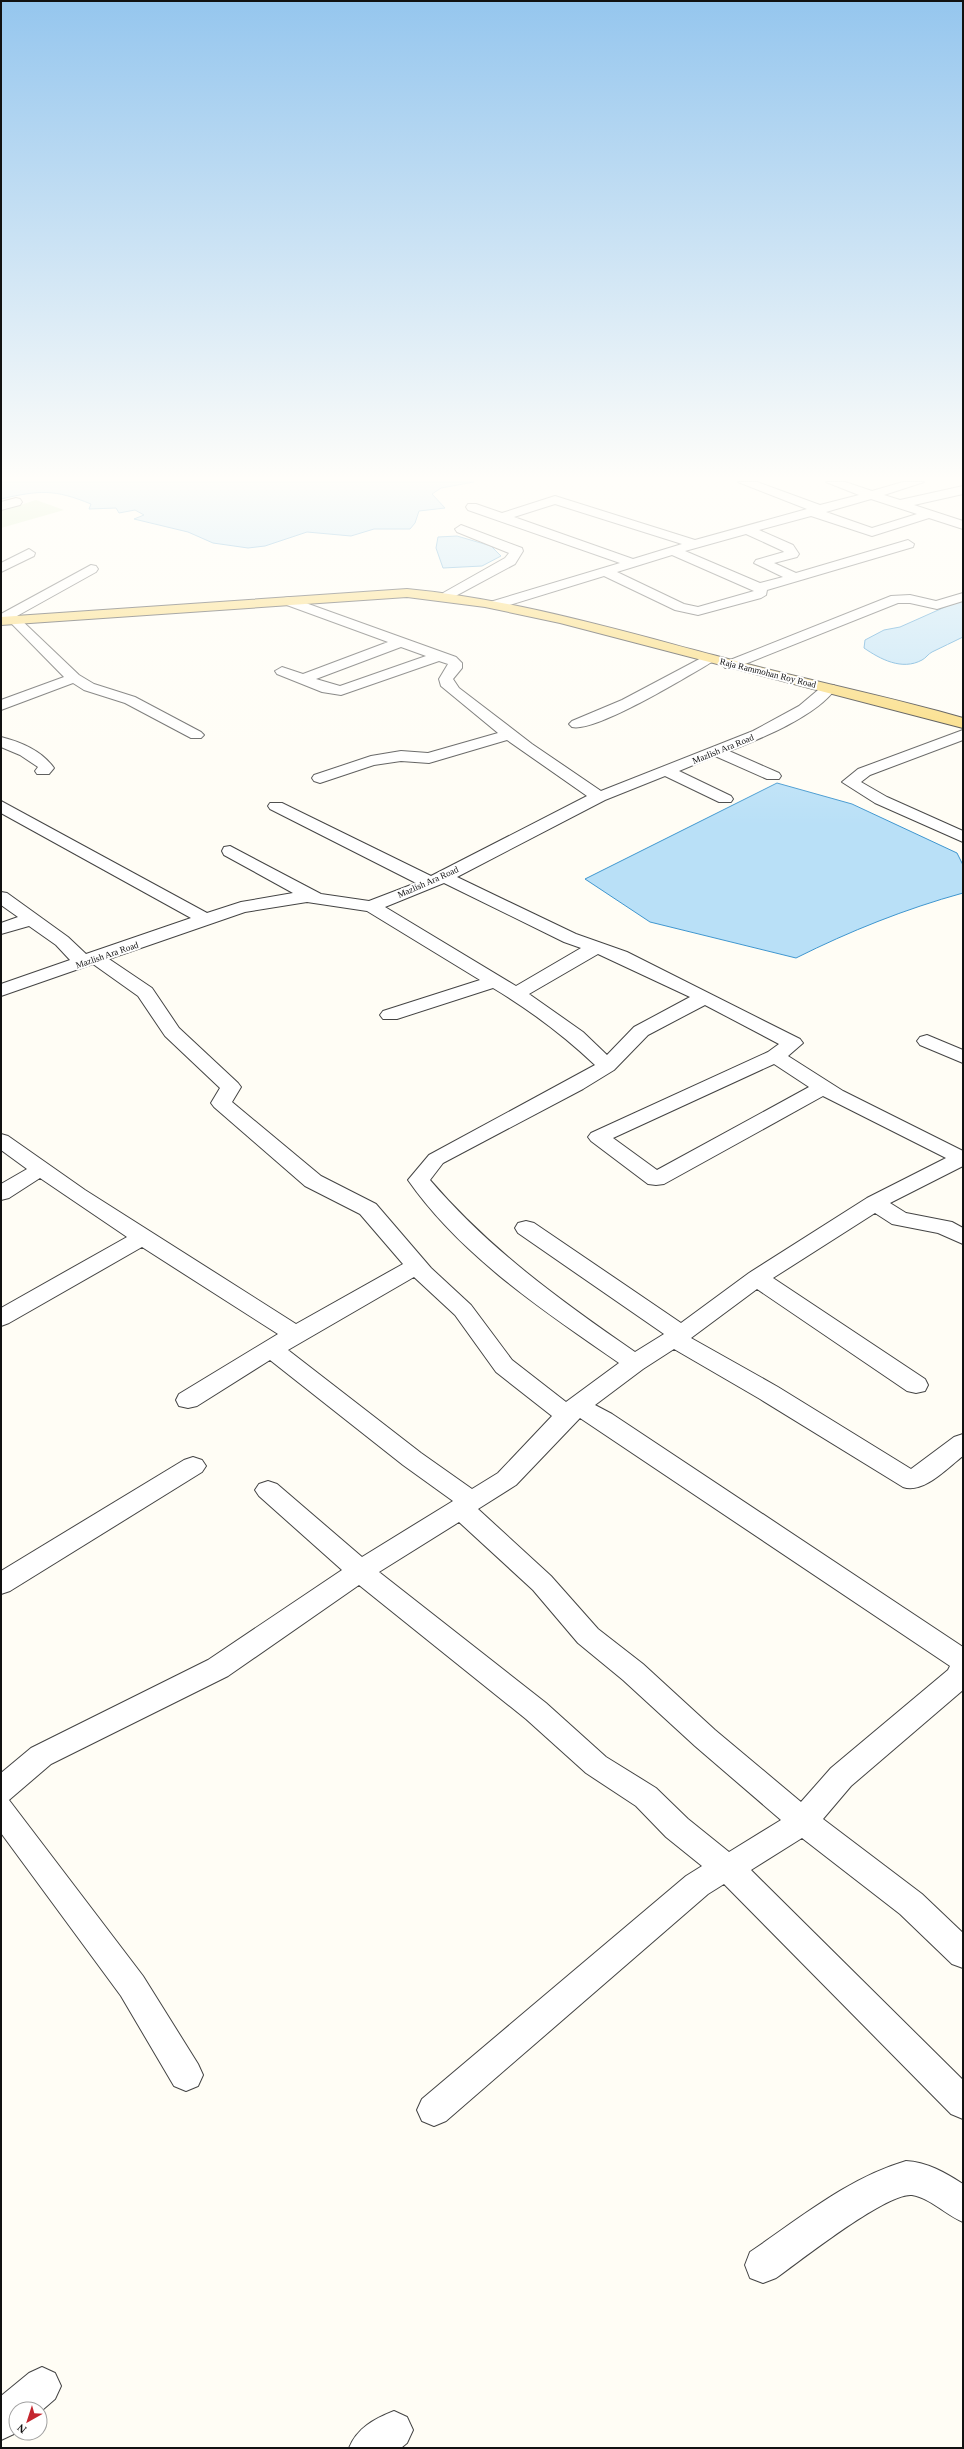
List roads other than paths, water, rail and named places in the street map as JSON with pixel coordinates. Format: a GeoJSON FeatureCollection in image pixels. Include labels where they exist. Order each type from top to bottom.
{"type":"FeatureCollection","features":[{"type":"Feature","properties":{"kind":"main road","name":"Raja Rammohan Roy Road"},"geometry":{"type":"LineString","coordinates":[[6,620],[359,596]]}},
{"type":"Feature","properties":{"kind":"main road","name":"Raja Rammohan Roy Road"},"geometry":{"type":"LineString","coordinates":[[449,596],[545,615],[730,665],[829,688],[963,723]]}},
{"type":"Feature","properties":{"kind":"street"},"geometry":{"type":"LineString","coordinates":[[46,596],[6,620],[74,678],[89,687],[130,700],[196,735]]}},
{"type":"Feature","properties":{"kind":"street"},"geometry":{"type":"LineString","coordinates":[[495,605],[523,596]]}},
{"type":"Feature","properties":{"kind":"street"},"geometry":{"type":"LineString","coordinates":[[657,596],[680,607],[698,611],[748,596]]}},
{"type":"Feature","properties":{"kind":"street"},"geometry":{"type":"LineString","coordinates":[[730,665],[896,599],[910,599],[937,605],[962,596]]}},
{"type":"Feature","properties":{"kind":"street"},"geometry":{"type":"LineString","coordinates":[[289,601],[455,663],[455,668],[446,679],[449,686],[510,734],[599,797]]}},
{"type":"Feature","properties":{"kind":"street"},"geometry":{"type":"LineString","coordinates":[[303,679],[400,642]]}},
{"type":"Feature","properties":{"kind":"street"},"geometry":{"type":"LineString","coordinates":[[282,671],[336,691],[348,690],[438,656]]}},
{"type":"Feature","properties":{"kind":"street"},"geometry":{"type":"LineString","coordinates":[[577,724],[606,712],[664,684],[707,659]]}},
{"type":"Feature","properties":{"kind":"street"},"geometry":{"type":"LineString","coordinates":[[1,705],[74,678]]}},
{"type":"Feature","properties":{"kind":"street","name":"Mazlish Ara Road"},"geometry":{"type":"LineString","coordinates":[[1,990],[90,961],[241,908],[283,899],[307,897],[371,906],[437,880],[599,797],[758,734],[804,710],[829,688]]}},
{"type":"Feature","properties":{"kind":"street"},"geometry":{"type":"LineString","coordinates":[[320,778],[371,761],[401,756],[430,758],[510,734]]}},
{"type":"Feature","properties":{"kind":"street"},"geometry":{"type":"LineString","coordinates":[[963,735],[864,772],[850,782],[881,800],[963,837]]}},
{"type":"Feature","properties":{"kind":"street"},"geometry":{"type":"LineString","coordinates":[[1,742],[18,748],[42,763],[46,768],[44,771]]}},
{"type":"Feature","properties":{"kind":"street"},"geometry":{"type":"LineString","coordinates":[[716,751],[773,776]]}},
{"type":"Feature","properties":{"kind":"street"},"geometry":{"type":"LineString","coordinates":[[667,771],[726,799]]}},
{"type":"Feature","properties":{"kind":"street"},"geometry":{"type":"LineString","coordinates":[[276,806],[437,880],[595,948],[620,956],[705,996],[793,1043],[775,1056],[598,1137],[656,1179],[824,1087]]}},
{"type":"Feature","properties":{"kind":"street"},"geometry":{"type":"LineString","coordinates":[[4,809],[207,920]]}},
{"type":"Feature","properties":{"kind":"street"},"geometry":{"type":"LineString","coordinates":[[230,851],[318,899]]}},
{"type":"Feature","properties":{"kind":"street"},"geometry":{"type":"LineString","coordinates":[[1,897],[90,961],[145,992],[172,1032],[231,1087],[221,1103],[313,1181],[368,1209],[416,1266],[463,1310],[504,1366],[548,1402],[603,1420],[963,1661]]}},
{"type":"Feature","properties":{"kind":"street"},"geometry":{"type":"LineString","coordinates":[[371,906],[515,994],[576,1036],[606,1066]]}},
{"type":"Feature","properties":{"kind":"street"},"geometry":{"type":"LineString","coordinates":[[1,929],[31,919]]}},
{"type":"Feature","properties":{"kind":"street"},"geometry":{"type":"LineString","coordinates":[[515,994],[595,948]]}},
{"type":"Feature","properties":{"kind":"street"},"geometry":{"type":"LineString","coordinates":[[390,1015],[494,981]]}},
{"type":"Feature","properties":{"kind":"street"},"geometry":{"type":"LineString","coordinates":[[635,1363],[553,1306],[440,1208],[419,1180],[436,1159],[576,1084],[606,1066],[641,1031],[705,996]]}},
{"type":"Feature","properties":{"kind":"street"},"geometry":{"type":"LineString","coordinates":[[927,1041],[963,1057]]}},
{"type":"Feature","properties":{"kind":"street"},"geometry":{"type":"LineString","coordinates":[[775,1056],[824,1087],[962,1158]]}},
{"type":"Feature","properties":{"kind":"street"},"geometry":{"type":"LineString","coordinates":[[1,1140],[77,1195],[296,1334]]}},
{"type":"Feature","properties":{"kind":"street"},"geometry":{"type":"LineString","coordinates":[[1,1791],[41,1756],[218,1668],[360,1571],[507,1479],[572,1410],[635,1363],[678,1336],[757,1278],[875,1203],[962,1158]]}},
{"type":"Feature","properties":{"kind":"street"},"geometry":{"type":"LineString","coordinates":[[1,1194],[42,1169]]}},
{"type":"Feature","properties":{"kind":"street"},"geometry":{"type":"LineString","coordinates":[[875,1203],[900,1219],[944,1227],[963,1237]]}},
{"type":"Feature","properties":{"kind":"street"},"geometry":{"type":"LineString","coordinates":[[526,1228],[678,1336],[912,1481],[963,1443]]}},
{"type":"Feature","properties":{"kind":"street"},"geometry":{"type":"LineString","coordinates":[[1,1318],[143,1237]]}},
{"type":"Feature","properties":{"kind":"street"},"geometry":{"type":"LineString","coordinates":[[188,1400],[296,1334],[416,1266]]}},
{"type":"Feature","properties":{"kind":"street"},"geometry":{"type":"LineString","coordinates":[[757,1278],[916,1385]]}},
{"type":"Feature","properties":{"kind":"street"},"geometry":{"type":"LineString","coordinates":[[271,1349],[412,1459],[466,1505],[542,1583],[588,1636],[633,1672],[705,1738],[834,1847],[910,1904],[963,1954]]}},
{"type":"Feature","properties":{"kind":"street"},"geometry":{"type":"LineString","coordinates":[[1,1584],[193,1466]]}},
{"type":"Feature","properties":{"kind":"street"},"geometry":{"type":"LineString","coordinates":[[268,1490],[360,1571],[536,1711],[596,1765],[646,1797],[677,1828],[728,1870],[963,2103]]}},
{"type":"Feature","properties":{"kind":"street"},"geometry":{"type":"LineString","coordinates":[[434,2110],[697,1885],[717,1872],[728,1870],[803,1821],[841,1777],[960,1676],[963,1668]]}},
{"type":"Feature","properties":{"kind":"street"},"geometry":{"type":"LineString","coordinates":[[1,1810],[132,1986],[186,2075]]}},
{"type":"Feature","properties":{"kind":"street"},"geometry":{"type":"LineString","coordinates":[[763,2265],[884,2185],[907,2178],[935,2186],[963,2205]]}},
{"type":"Feature","properties":{"kind":"street"},"geometry":{"type":"LineString","coordinates":[[1,2420],[42,2386]]}},
{"type":"Feature","properties":{"kind":"water"},"geometry":{"type":"Polygon","coordinates":[[[963,599],[963,637],[932,652],[922,660],[914,663],[899,664],[884,660],[864,648],[865,640],[884,630],[900,627],[963,599]]]}},
{"type":"Feature","properties":{"kind":"water"},"geometry":{"type":"Polygon","coordinates":[[[777,783],[852,804],[957,853],[963,865],[963,893],[878,921],[796,958],[650,922],[585,879],[777,783]]]}}]}
